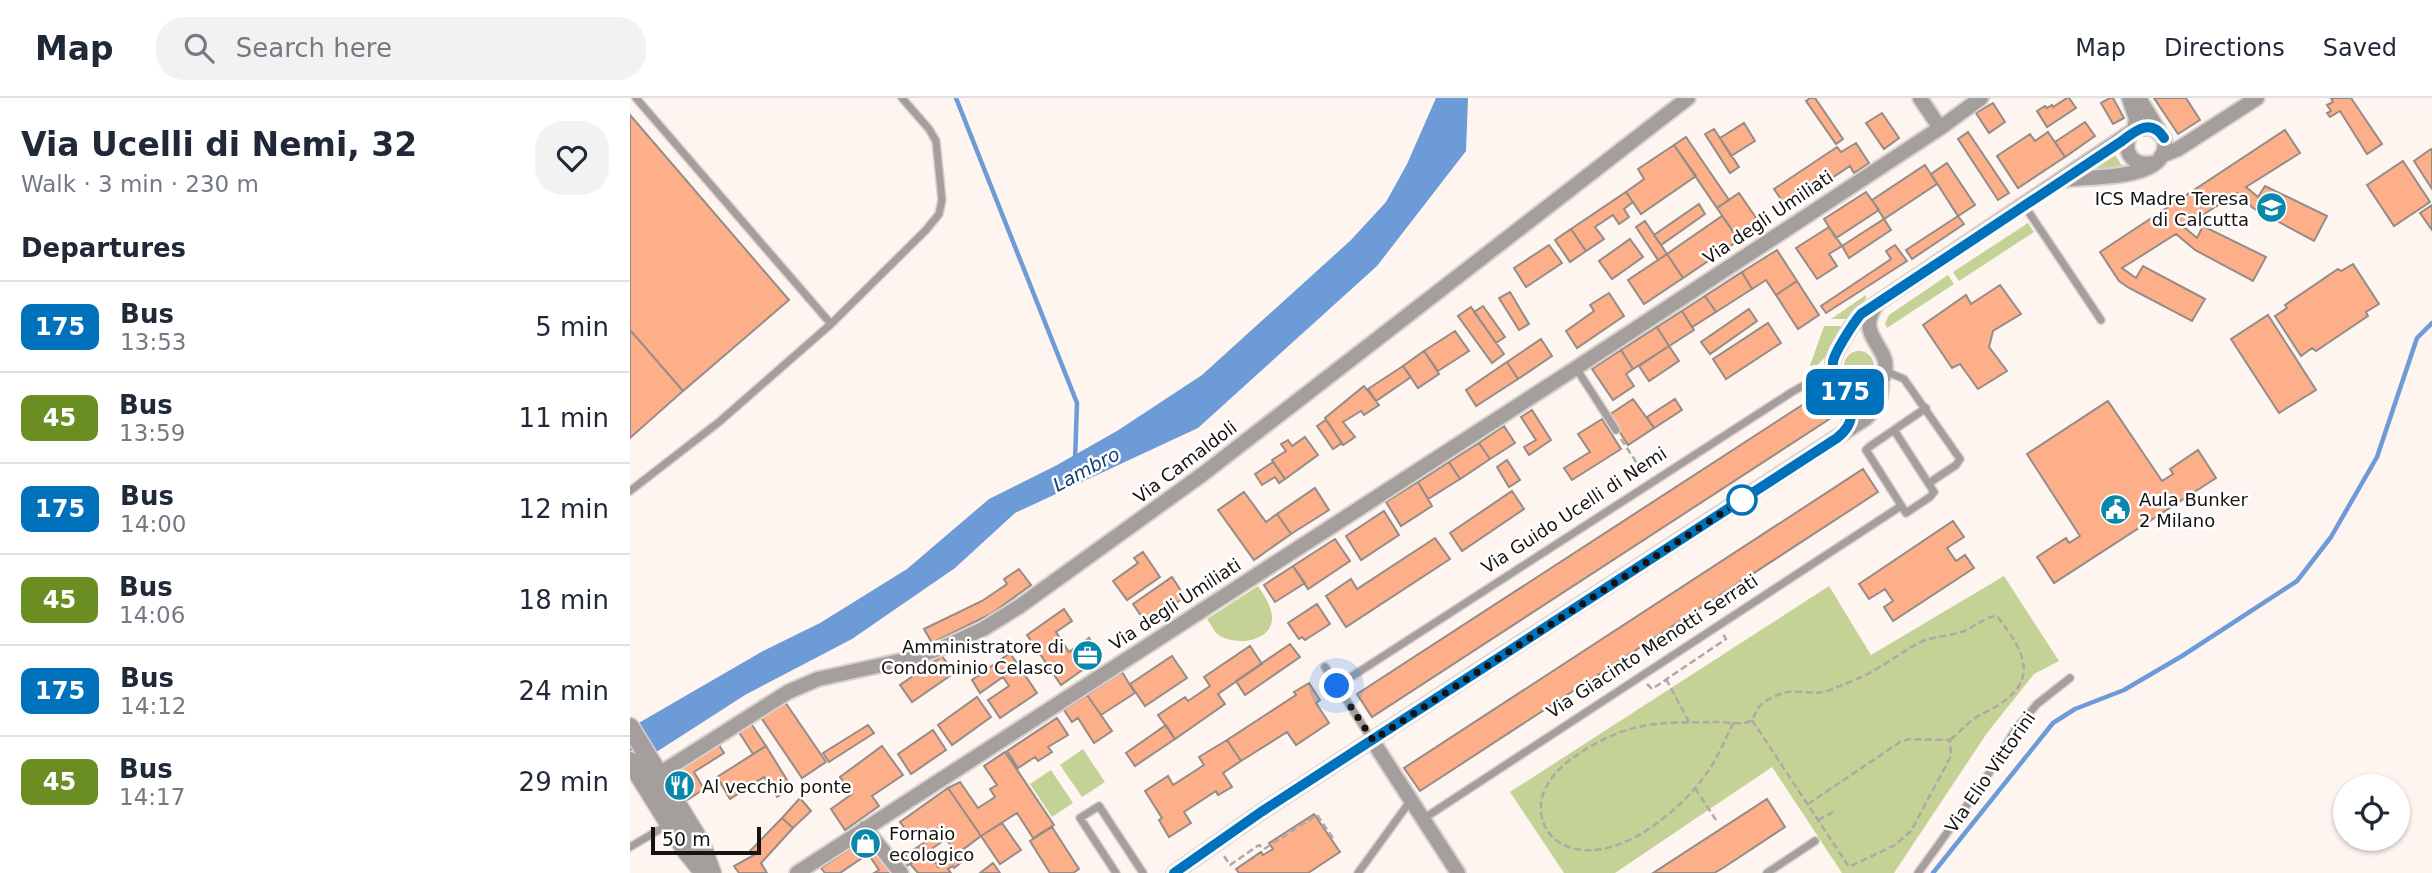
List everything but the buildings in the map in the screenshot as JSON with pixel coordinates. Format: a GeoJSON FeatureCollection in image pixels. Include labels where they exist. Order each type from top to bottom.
{"type":"FeatureCollection","features":[{"type":"Feature","properties":{"kind":"street","name":"Via Camaldoli"},"geometry":{"type":"LineString","coordinates":[[651,773],[789,692],[818,679],[913,658],[943,648],[983,629],[1020,606],[1203,474],[1688,98]]}},
{"type":"Feature","properties":{"kind":"street"},"geometry":{"type":"LineString","coordinates":[[1920,98],[1940,128]]}},
{"type":"Feature","properties":{"kind":"street","name":"Via degli Umiliati"},"geometry":{"type":"LineString","coordinates":[[797,873],[1576,368],[1982,98]]}},
{"type":"Feature","properties":{"kind":"street"},"geometry":{"type":"LineString","coordinates":[[2129,98],[2136,117],[2127,143],[2129,155],[2139,163],[2158,159],[2165,148],[2162,135],[2139,98]]}},
{"type":"Feature","properties":{"kind":"street"},"geometry":{"type":"LineString","coordinates":[[2059,181],[2124,176],[2178,149],[2257,98]]}},
{"type":"Feature","properties":{"kind":"street"},"geometry":{"type":"LineString","coordinates":[[1845,432],[1850,421],[1850,408],[1835,376],[1835,355],[1858,317],[2133,131],[2140,127],[2150,127],[2162,135]]}},
{"type":"Feature","properties":{"kind":"street"},"geometry":{"type":"LineString","coordinates":[[1174,873],[1261,812],[1869,416],[1883,391],[1884,357],[1871,334],[1870,320],[1873,310],[1883,298]]}},
{"type":"Feature","properties":{"kind":"street"},"geometry":{"type":"LineString","coordinates":[[1841,346],[1860,339],[1874,344],[1880,350]]}},
{"type":"Feature","properties":{"kind":"street"},"geometry":{"type":"LineString","coordinates":[[1835,376],[1847,390],[1860,392],[1872,389],[1883,375]]}},
{"type":"Feature","properties":{"kind":"street"},"geometry":{"type":"LineString","coordinates":[[630,727],[651,773],[677,819],[686,851],[704,873]]}},
{"type":"Feature","properties":{"kind":"street"},"geometry":{"type":"LineString","coordinates":[[1373,740],[1458,873]]}},
{"type":"Feature","properties":{"kind":"street"},"geometry":{"type":"LineString","coordinates":[[630,761],[651,773]]}},
{"type":"Feature","properties":{"kind":"street"},"geometry":{"type":"LineString","coordinates":[[677,819],[701,843],[712,873]]}},
{"type":"Feature","properties":{"kind":"street"},"geometry":{"type":"LineString","coordinates":[[865,828],[901,873]]}},
{"type":"Feature","properties":{"kind":"lane"},"geometry":{"type":"LineString","coordinates":[[636,98],[831,324]]}},
{"type":"Feature","properties":{"kind":"lane"},"geometry":{"type":"LineString","coordinates":[[630,491],[719,422],[831,324],[939,214],[942,200],[936,141],[902,98]]}},
{"type":"Feature","properties":{"kind":"lane"},"geometry":{"type":"LineString","coordinates":[[2024,205],[2101,320]]}},
{"type":"Feature","properties":{"kind":"lane"},"geometry":{"type":"LineString","coordinates":[[1576,368],[1616,430]]}},
{"type":"Feature","properties":{"kind":"lane"},"geometry":{"type":"LineString","coordinates":[[1883,375],[1904,379],[1960,459],[1956,465],[1929,483]]}},
{"type":"Feature","properties":{"kind":"lane","name":"Via Guido Ucelli di Nemi"},"geometry":{"type":"LineString","coordinates":[[1337,686],[1792,392],[1818,377],[1835,376]]}},
{"type":"Feature","properties":{"kind":"lane"},"geometry":{"type":"LineString","coordinates":[[1894,430],[1933,490],[1932,495],[1906,513],[1866,452],[1868,448],[1894,430],[1926,408]]}},
{"type":"Feature","properties":{"kind":"lane","name":"Via Giacinto Menotti Serrati"},"geometry":{"type":"LineString","coordinates":[[1423,818],[1901,506]]}},
{"type":"Feature","properties":{"kind":"lane"},"geometry":{"type":"LineString","coordinates":[[1325,667],[1373,740]]}},
{"type":"Feature","properties":{"kind":"lane","name":"Via Elio Vittorini"},"geometry":{"type":"LineString","coordinates":[[1918,873],[1983,783],[2015,730],[2037,704],[2070,678]]}},
{"type":"Feature","properties":{"kind":"lane"},"geometry":{"type":"LineString","coordinates":[[1358,873],[1411,800]]}},
{"type":"Feature","properties":{"kind":"lane"},"geometry":{"type":"LineString","coordinates":[[1116,873],[1080,818],[1099,806],[1140,872]]}},
{"type":"Feature","properties":{"kind":"lane"},"geometry":{"type":"LineString","coordinates":[[630,847],[677,819]]}},
{"type":"Feature","properties":{"kind":"lane"},"geometry":{"type":"LineString","coordinates":[[1767,873],[1815,842]]}},
{"type":"Feature","properties":{"kind":"path"},"geometry":{"type":"LineString","coordinates":[[1616,430],[1650,484]]}},
{"type":"Feature","properties":{"kind":"path"},"geometry":{"type":"LineString","coordinates":[[1733,723],[1710,769],[1695,788],[1662,820],[1628,841],[1587,850],[1563,844],[1547,831],[1540,813],[1541,800],[1556,773],[1587,748],[1610,737],[1643,725],[1733,723],[1745,723],[1752,720],[1762,703],[1779,694],[1827,691],[1875,670],[1925,640],[1953,634],[1997,616],[2021,652],[2024,666],[2022,680],[2011,696],[1975,719],[1950,740],[1900,741],[1808,804]]}},
{"type":"Feature","properties":{"kind":"path"},"geometry":{"type":"LineString","coordinates":[[1640,677],[1652,689],[1726,639],[1719,625]]}},
{"type":"Feature","properties":{"kind":"path"},"geometry":{"type":"LineString","coordinates":[[1666,679],[1690,724]]}},
{"type":"Feature","properties":{"kind":"path"},"geometry":{"type":"LineString","coordinates":[[1752,720],[1849,867],[1895,845],[1911,831],[1951,756],[1950,740]]}},
{"type":"Feature","properties":{"kind":"path"},"geometry":{"type":"LineString","coordinates":[[1695,788],[1716,820]]}},
{"type":"Feature","properties":{"kind":"path"},"geometry":{"type":"LineString","coordinates":[[1818,820],[1833,812]]}},
{"type":"Feature","properties":{"kind":"path"},"geometry":{"type":"LineString","coordinates":[[1223,855],[1230,865],[1259,845],[1264,849],[1317,815],[1335,841]]}},
{"type":"Feature","properties":{"kind":"green space"},"geometry":{"type":"Polygon","coordinates":[[[2114,156],[2123,167],[2090,169],[2114,156]]]}},
{"type":"Feature","properties":{"kind":"green space"},"geometry":{"type":"Polygon","coordinates":[[[2028,223],[2034,232],[1959,281],[1953,272],[2028,223]]]}},
{"type":"Feature","properties":{"kind":"green space"},"geometry":{"type":"Polygon","coordinates":[[[1948,275],[1954,284],[1887,328],[1885,323],[1889,315],[1948,275]]]}},
{"type":"Feature","properties":{"kind":"green space"},"geometry":{"type":"Polygon","coordinates":[[[1866,295],[1866,299],[1850,319],[1831,319],[1866,295]]]}},
{"type":"Feature","properties":{"kind":"green space"},"geometry":{"type":"Polygon","coordinates":[[[1824,326],[1846,326],[1824,358],[1807,374],[1824,326]]]}},
{"type":"Feature","properties":{"kind":"green space"},"geometry":{"type":"Polygon","coordinates":[[[1859,351],[1870,355],[1874,366],[1870,377],[1859,381],[1848,377],[1844,366],[1848,355],[1859,351]]]}},
{"type":"Feature","properties":{"kind":"green space"},"geometry":{"type":"Polygon","coordinates":[[[2004,576],[2059,661],[2034,674],[1987,733],[1894,873],[1842,873],[1772,767],[1615,873],[1564,873],[1510,792],[1829,586],[1871,655],[2004,576]]]}},
{"type":"Feature","properties":{"kind":"green space"},"geometry":{"type":"Polygon","coordinates":[[[1258,586],[1267,600],[1272,616],[1271,625],[1266,632],[1251,640],[1241,641],[1216,633],[1207,619],[1258,586]]]}},
{"type":"Feature","properties":{"kind":"green space"},"geometry":{"type":"Polygon","coordinates":[[[1083,749],[1105,782],[1082,797],[1060,765],[1083,749]]]}},
{"type":"Feature","properties":{"kind":"green space"},"geometry":{"type":"Polygon","coordinates":[[[1051,770],[1073,803],[1052,817],[1030,784],[1051,770]]]}},
{"type":"Feature","properties":{"kind":"water","name":"Lambro"},"geometry":{"type":"Polygon","coordinates":[[[1436,98],[1468,98],[1466,151],[1377,266],[1198,428],[1015,513],[955,568],[852,639],[745,695],[630,769],[630,728],[763,651],[820,623],[907,569],[989,499],[1117,431],[1202,375],[1351,240],[1386,202],[1407,164],[1436,98]]]}},
{"type":"Feature","properties":{"kind":"waterway","name":"Lambro"},"geometry":{"type":"LineString","coordinates":[[956,98],[1077,403],[1075,461]]}},
{"type":"Feature","properties":{"kind":"waterway"},"geometry":{"type":"LineString","coordinates":[[1933,873],[2053,723],[2075,709],[2124,690],[2182,656],[2297,581],[2331,537],[2377,457],[2417,338],[2432,323]]}},
{"type":"Feature","properties":{"kind":"bus line","name":"175"},"geometry":{"type":"LineString","coordinates":[[1174,873],[1261,812],[1837,438],[1848,426],[1850,410],[1847,397],[1833,372],[1833,363],[1835,355],[1861,314],[2122,141],[2136,129],[2150,127],[2159,131],[2164,138]]}},
{"type":"Feature","properties":{"kind":"place","name":"ICS Madre Teresa di Calcutta"},"geometry":{"type":"Point","coordinates":[2272,208]}},
{"type":"Feature","properties":{"kind":"place","name":"Aula Bunker 2 Milano"},"geometry":{"type":"Point","coordinates":[2116,509]}},
{"type":"Feature","properties":{"kind":"place","name":"Amministratore di Condominio Celasco"},"geometry":{"type":"Point","coordinates":[1087,656]}},
{"type":"Feature","properties":{"kind":"place","name":"Al vecchio ponte"},"geometry":{"type":"Point","coordinates":[679,786]}},
{"type":"Feature","properties":{"kind":"place","name":"Fornaio ecologico"},"geometry":{"type":"Point","coordinates":[866,843]}},
{"type":"Feature","properties":{"kind":"route"},"geometry":{"type":"LineString","coordinates":[[1337,686],[1373,740],[1742,500]]}}]}
